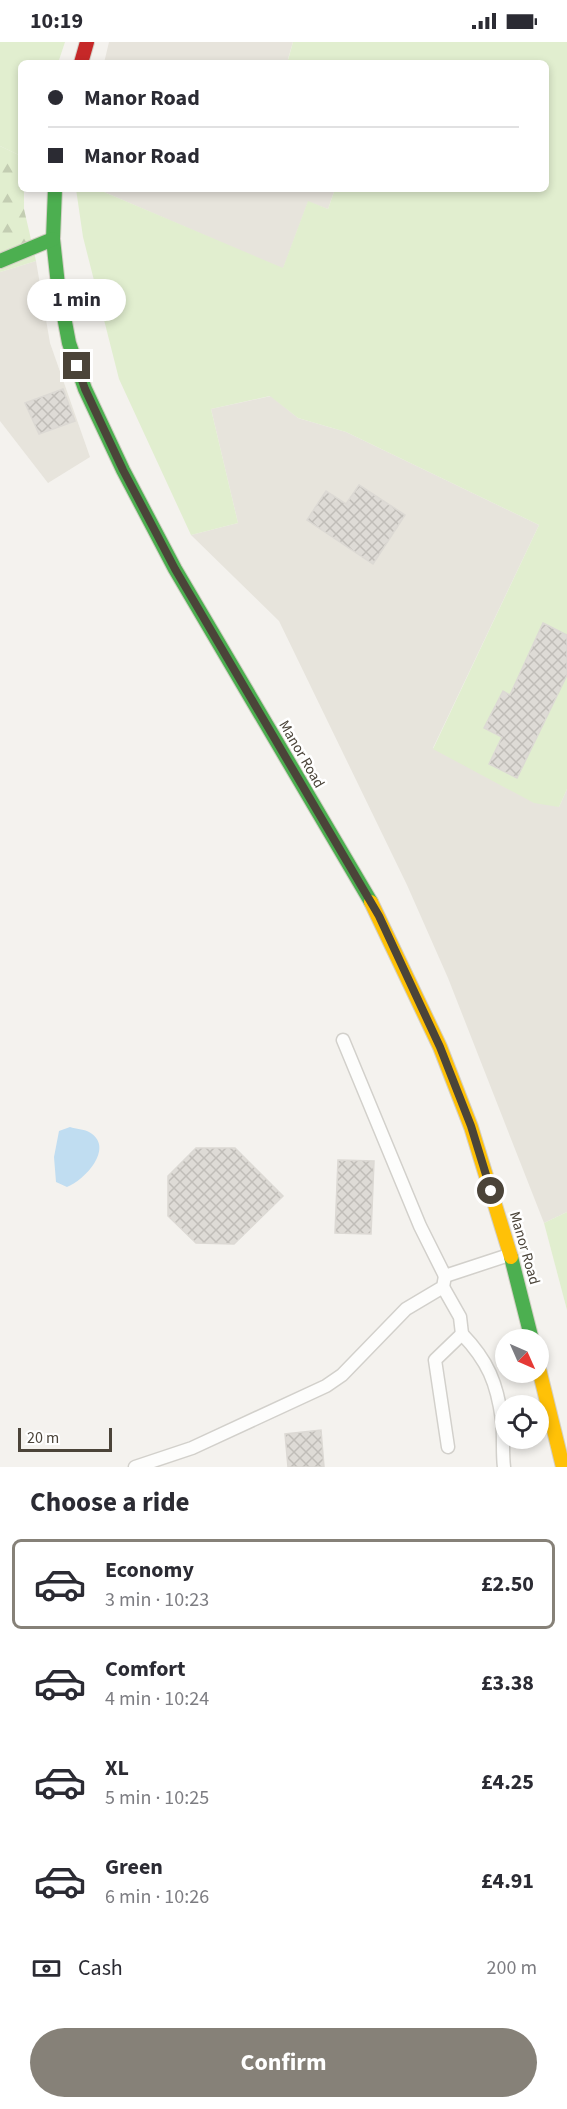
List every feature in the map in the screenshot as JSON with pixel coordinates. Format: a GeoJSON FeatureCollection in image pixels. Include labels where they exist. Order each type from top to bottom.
{"type":"FeatureCollection","features":[{"type":"Feature","properties":{"kind":"street"},"geometry":{"type":"LineString","coordinates":[[82,60],[87,42]]}},
{"type":"Feature","properties":{"kind":"street","name":"Manor Road"},"geometry":{"type":"LineString","coordinates":[[55,192],[53,238],[58,285],[69,344],[85,389],[123,470],[175,569],[379,916],[440,1047],[471,1126],[510,1255],[529,1329]]}},
{"type":"Feature","properties":{"kind":"street"},"geometry":{"type":"LineString","coordinates":[[0,261],[53,238]]}},
{"type":"Feature","properties":{"kind":"street"},"geometry":{"type":"LineString","coordinates":[[542,1383],[562,1467]]}},
{"type":"Feature","properties":{"kind":"lane"},"geometry":{"type":"LineString","coordinates":[[343,1040],[460,1317],[462,1334],[478,1351],[492,1376],[502,1422],[501,1443],[504,1467]]}},
{"type":"Feature","properties":{"kind":"lane"},"geometry":{"type":"LineString","coordinates":[[135,1467],[192,1448],[326,1386],[342,1375],[406,1309],[444,1282],[510,1255]]}},
{"type":"Feature","properties":{"kind":"lane"},"geometry":{"type":"LineString","coordinates":[[448,1447],[435,1360],[462,1334]]}},
{"type":"Feature","properties":{"kind":"shaded area"},"geometry":{"type":"Polygon","coordinates":[[[109,42],[293,42],[288,59],[290,60],[105,60],[109,42]]]}},
{"type":"Feature","properties":{"kind":"shaded area"},"geometry":{"type":"Polygon","coordinates":[[[104,192],[334,192],[328,209],[308,202],[283,269],[104,192]]]}},
{"type":"Feature","properties":{"kind":"shaded area"},"geometry":{"type":"Polygon","coordinates":[[[36,261],[50,343],[90,457],[48,483],[0,421],[0,272],[36,261]]]}},
{"type":"Feature","properties":{"kind":"shaded area"},"geometry":{"type":"Polygon","coordinates":[[[271,396],[298,418],[346,432],[539,525],[433,748],[559,807],[567,789],[567,1212],[544,1223],[448,978],[407,885],[279,621],[191,535],[238,523],[211,409],[271,396]]]}},
{"type":"Feature","properties":{"kind":"green space"},"geometry":{"type":"Polygon","coordinates":[[[0,42],[65,42],[59,60],[18,60],[18,155],[0,146],[0,42]]]}},
{"type":"Feature","properties":{"kind":"green space"},"geometry":{"type":"Polygon","coordinates":[[[293,42],[567,42],[567,789],[559,807],[534,803],[433,749],[539,525],[346,432],[298,418],[270,396],[211,409],[238,523],[191,535],[119,379],[83,237],[76,192],[104,192],[283,268],[308,201],[328,209],[334,192],[549,192],[549,60],[288,60],[293,42]]]}},
{"type":"Feature","properties":{"kind":"green space"},"geometry":{"type":"Polygon","coordinates":[[[0,146],[18,155],[18,192],[24,192],[24,209],[36,261],[0,272],[0,146]]]}},
{"type":"Feature","properties":{"kind":"green space"},"geometry":{"type":"Polygon","coordinates":[[[567,1212],[567,1310],[544,1223],[567,1212]]]}},
{"type":"Feature","properties":{"kind":"water"},"geometry":{"type":"Polygon","coordinates":[[[70,1127],[89,1132],[97,1138],[99,1146],[98,1154],[89,1171],[67,1187],[56,1182],[54,1157],[59,1131],[70,1127]]]}},
{"type":"Feature","properties":{"kind":"building"},"geometry":{"type":"Polygon","coordinates":[[[63,389],[75,421],[39,434],[25,403],[63,389]]]}},
{"type":"Feature","properties":{"kind":"building"},"geometry":{"type":"Polygon","coordinates":[[[359,485],[405,515],[373,564],[307,520],[326,491],[346,504],[359,485]]]}},
{"type":"Feature","properties":{"kind":"building"},"geometry":{"type":"Polygon","coordinates":[[[543,623],[567,635],[567,675],[517,778],[489,764],[502,737],[484,728],[503,691],[510,695],[543,623]]]}},
{"type":"Feature","properties":{"kind":"building"},"geometry":{"type":"Polygon","coordinates":[[[196,1148],[235,1148],[283,1196],[234,1244],[196,1243],[168,1216],[168,1176],[196,1148]]]}},
{"type":"Feature","properties":{"kind":"building"},"geometry":{"type":"Polygon","coordinates":[[[338,1160],[374,1161],[371,1234],[335,1233],[338,1160]]]}},
{"type":"Feature","properties":{"kind":"building"},"geometry":{"type":"Polygon","coordinates":[[[321,1430],[324,1467],[288,1467],[285,1434],[321,1430]]]}},
{"type":"Feature","properties":{"kind":"traffic: fast"},"geometry":{"type":"LineString","coordinates":[[55,192],[53,239],[58,285],[69,343],[85,389],[123,470],[175,569],[371,902]]}},
{"type":"Feature","properties":{"kind":"traffic: fast"},"geometry":{"type":"LineString","coordinates":[[0,261],[53,239]]}},
{"type":"Feature","properties":{"kind":"traffic: fast"},"geometry":{"type":"LineString","coordinates":[[511,1257],[529,1329]]}},
{"type":"Feature","properties":{"kind":"traffic: slow"},"geometry":{"type":"LineString","coordinates":[[371,902],[440,1047],[471,1127],[511,1257]]}},
{"type":"Feature","properties":{"kind":"traffic: slow"},"geometry":{"type":"LineString","coordinates":[[542,1383],[563,1467]]}},
{"type":"Feature","properties":{"kind":"traffic: jam"},"geometry":{"type":"LineString","coordinates":[[82,60],[87,42]]}},
{"type":"Feature","properties":{"kind":"route"},"geometry":{"type":"LineString","coordinates":[[77,366],[85,389],[123,470],[175,569],[379,916],[440,1047],[471,1126],[491,1191]]}}]}
